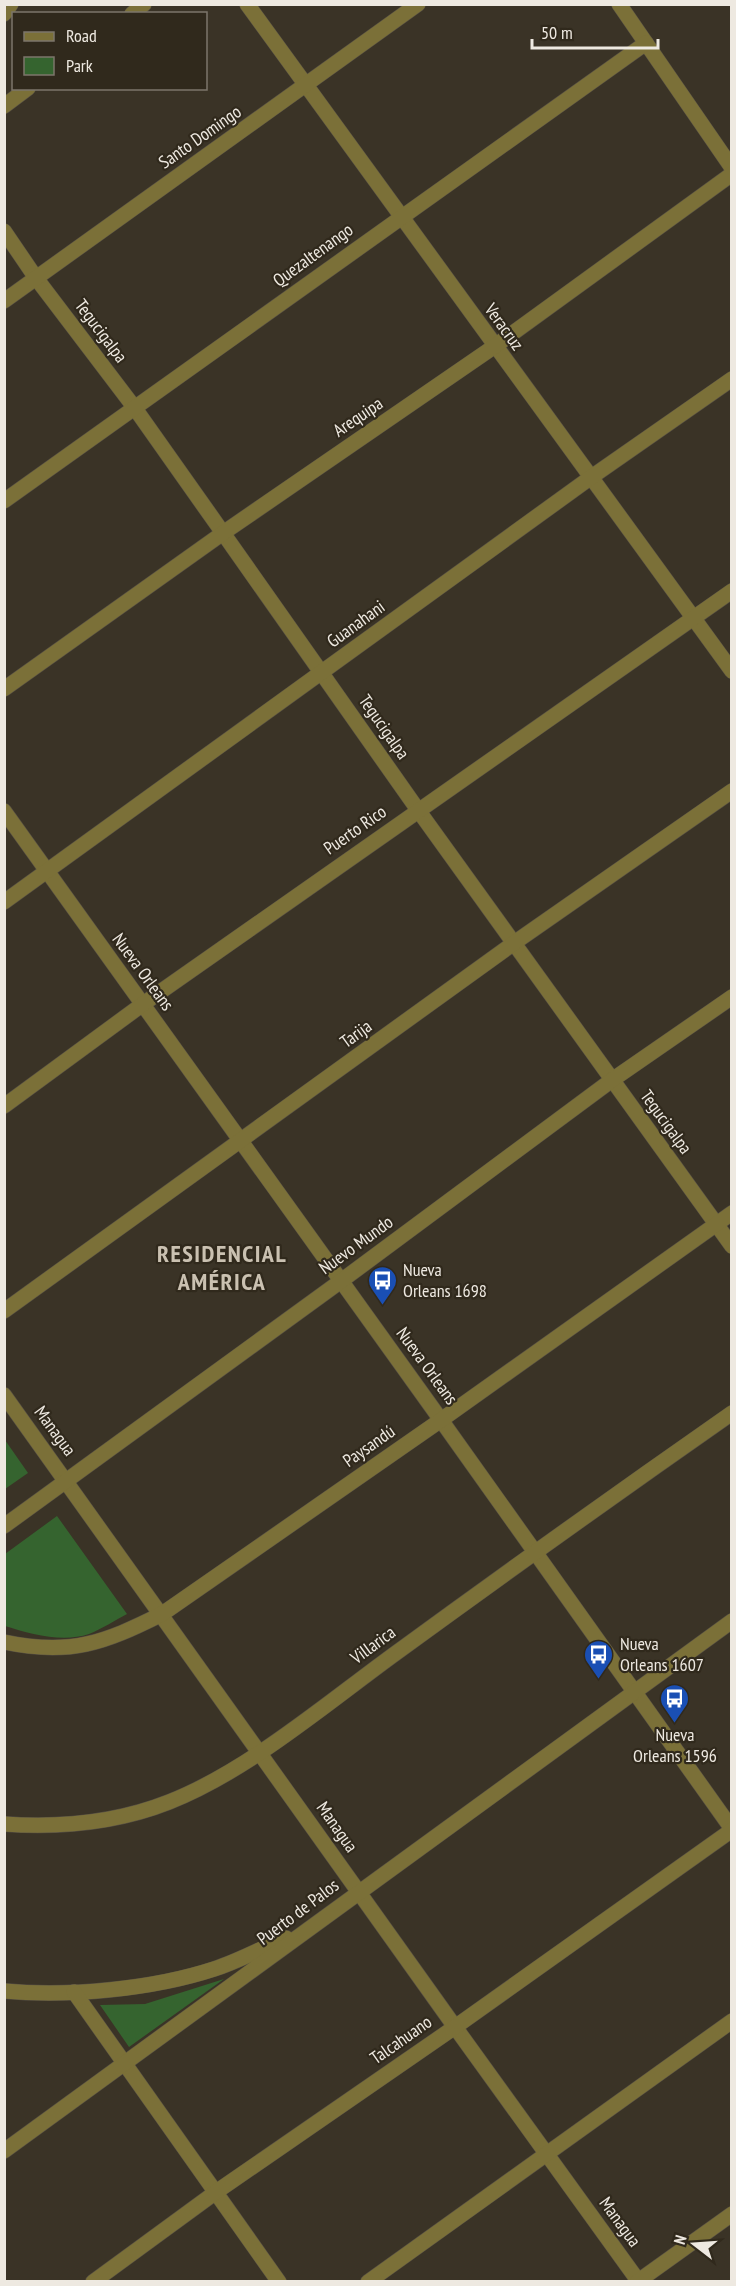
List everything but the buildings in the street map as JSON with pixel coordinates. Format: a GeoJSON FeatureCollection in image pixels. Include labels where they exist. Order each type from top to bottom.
{"type":"FeatureCollection","features":[{"type":"Feature","properties":{"kind":"street"},"geometry":{"type":"LineString","coordinates":[[4,14],[11,4]]}},
{"type":"Feature","properties":{"kind":"street","name":"Veracruz"},"geometry":{"type":"LineString","coordinates":[[247,4],[732,671]]}},
{"type":"Feature","properties":{"kind":"street","name":"Santo Domingo"},"geometry":{"type":"LineString","coordinates":[[4,301],[418,4]]}},
{"type":"Feature","properties":{"kind":"street"},"geometry":{"type":"LineString","coordinates":[[619,4],[732,168]]}},
{"type":"Feature","properties":{"kind":"street","name":"Quezaltenango"},"geometry":{"type":"LineString","coordinates":[[4,501],[646,43]]}},
{"type":"Feature","properties":{"kind":"street"},"geometry":{"type":"LineString","coordinates":[[4,106],[25,90]]}},
{"type":"Feature","properties":{"kind":"street","name":"Arequipa"},"geometry":{"type":"LineString","coordinates":[[4,688],[223,533],[495,346],[732,174]]}},
{"type":"Feature","properties":{"kind":"street","name":"Tegucigalpa"},"geometry":{"type":"LineString","coordinates":[[4,231],[36,278],[134,407],[418,810],[732,1246]]}},
{"type":"Feature","properties":{"kind":"street","name":"Guanahani"},"geometry":{"type":"LineString","coordinates":[[4,902],[590,478],[732,379]]}},
{"type":"Feature","properties":{"kind":"street","name":"Puerto Rico"},"geometry":{"type":"LineString","coordinates":[[4,1106],[143,1004],[732,591]]}},
{"type":"Feature","properties":{"kind":"street","name":"Tarija"},"geometry":{"type":"LineString","coordinates":[[4,1311],[514,944],[732,791]]}},
{"type":"Feature","properties":{"kind":"street","name":"Nueva Orleans"},"geometry":{"type":"LineString","coordinates":[[4,811],[732,1829]]}},
{"type":"Feature","properties":{"kind":"street","name":"Nuevo Mundo"},"geometry":{"type":"LineString","coordinates":[[4,1526],[612,1080],[732,997]]}},
{"type":"Feature","properties":{"kind":"street","name":"Paysandú"},"geometry":{"type":"LineString","coordinates":[[4,1642],[26,1647],[60,1648],[95,1644],[162,1614],[441,1420],[732,1213]]}},
{"type":"Feature","properties":{"kind":"street","name":"Managua"},"geometry":{"type":"LineString","coordinates":[[4,1395],[638,2281]]}},
{"type":"Feature","properties":{"kind":"street","name":"Villarica"},"geometry":{"type":"LineString","coordinates":[[4,1824],[40,1826],[74,1824],[141,1812],[203,1787],[261,1752],[535,1551],[732,1413]]}},
{"type":"Feature","properties":{"kind":"street","name":"Puerto de Palos"},"geometry":{"type":"LineString","coordinates":[[4,2151],[732,1621]]}},
{"type":"Feature","properties":{"kind":"street","name":"Talcahuano"},"geometry":{"type":"LineString","coordinates":[[93,2282],[216,2192],[455,2027],[732,1829]]}},
{"type":"Feature","properties":{"kind":"street"},"geometry":{"type":"LineString","coordinates":[[4,1991],[74,1992],[180,1979],[216,1969],[308,1929]]}},
{"type":"Feature","properties":{"kind":"street"},"geometry":{"type":"LineString","coordinates":[[74,1992],[279,2282]]}},
{"type":"Feature","properties":{"kind":"street"},"geometry":{"type":"LineString","coordinates":[[368,2282],[732,2021]]}},
{"type":"Feature","properties":{"kind":"street"},"geometry":{"type":"LineString","coordinates":[[638,2281],[732,2214]]}},
{"type":"Feature","properties":{"kind":"green space"},"geometry":{"type":"Polygon","coordinates":[[[5,1440],[28,1473],[4,1489],[5,1440]]]}},
{"type":"Feature","properties":{"kind":"green space"},"geometry":{"type":"Polygon","coordinates":[[[57,1516],[127,1614],[94,1632],[79,1637],[58,1638],[5,1626],[5,1554],[57,1516]]]}},
{"type":"Feature","properties":{"kind":"green space"},"geometry":{"type":"Polygon","coordinates":[[[224,1979],[129,2047],[100,2005],[145,2004],[224,1979]]]}},
{"type":"Feature","properties":{"kind":"place","name":"Nueva Orleans 1698"},"geometry":{"type":"Point","coordinates":[382,1306]}},
{"type":"Feature","properties":{"kind":"place","name":"Nueva Orleans 1607"},"geometry":{"type":"Point","coordinates":[599,1680]}},
{"type":"Feature","properties":{"kind":"place","name":"Nueva Orleans 1596"},"geometry":{"type":"Point","coordinates":[675,1724]}},
{"type":"Feature","properties":{"kind":"district","name":"RESIDENCIAL AMÉRICA"},"geometry":{"type":"Point","coordinates":[222,1268]}}]}
